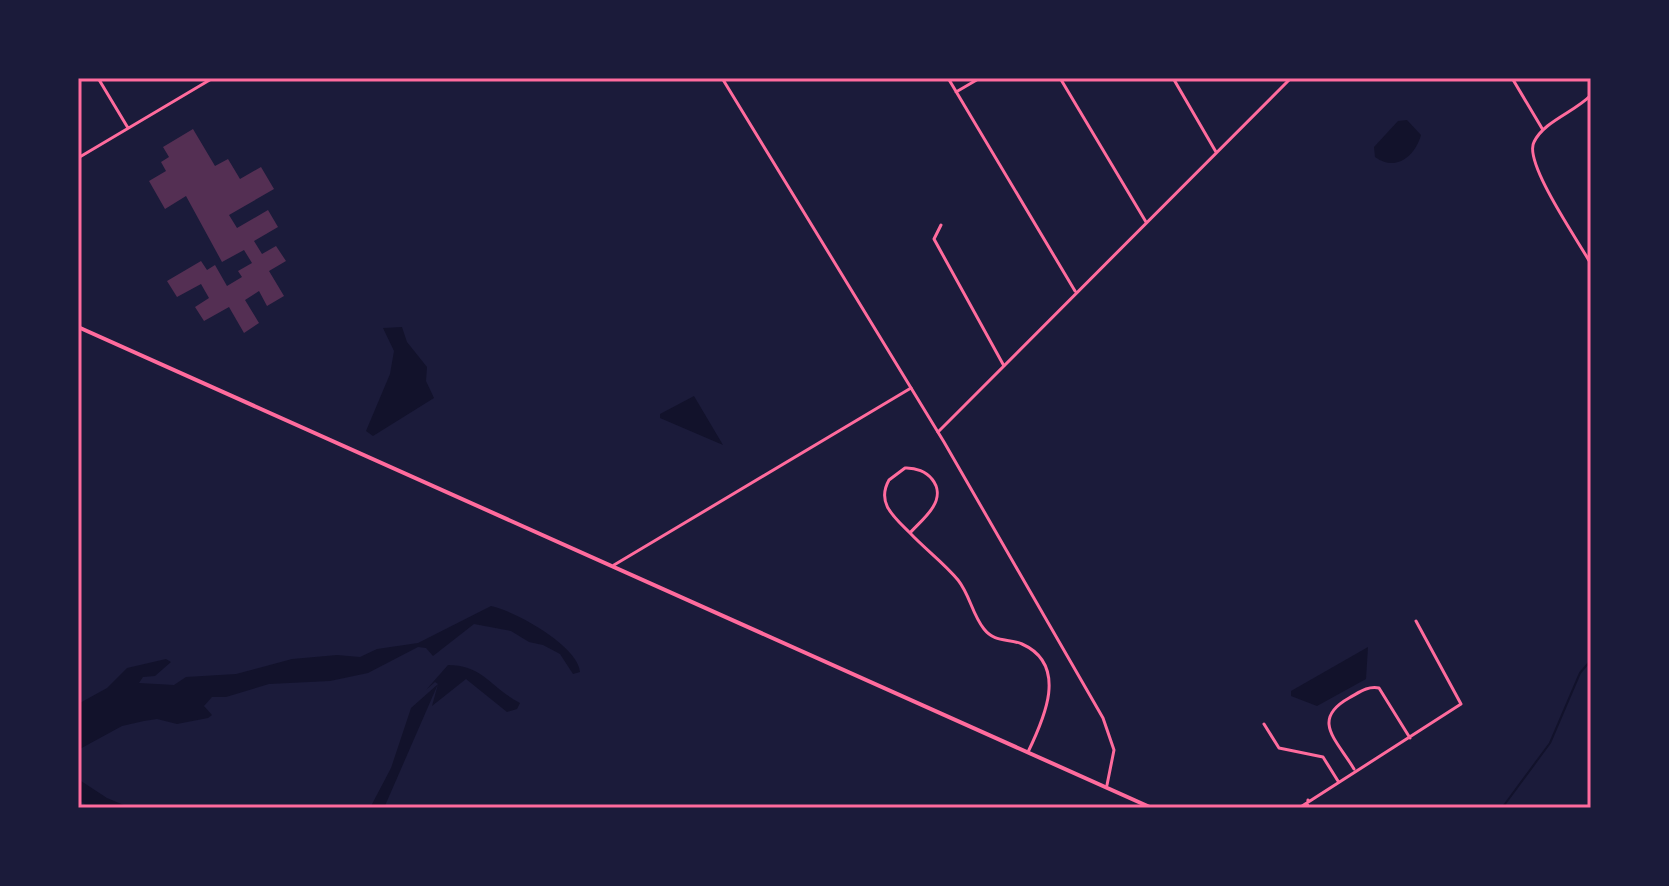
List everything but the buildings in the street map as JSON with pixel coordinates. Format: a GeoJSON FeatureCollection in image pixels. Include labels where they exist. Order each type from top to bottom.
{"type":"FeatureCollection","features":[{"type":"Feature","properties":{"kind":"main road"},"geometry":{"type":"LineString","coordinates":[[78,327],[1107,785],[1152,808]]}},
{"type":"Feature","properties":{"kind":"street"},"geometry":{"type":"LineString","coordinates":[[98,78],[128,128]]}},
{"type":"Feature","properties":{"kind":"street"},"geometry":{"type":"LineString","coordinates":[[78,158],[213,78]]}},
{"type":"Feature","properties":{"kind":"street"},"geometry":{"type":"LineString","coordinates":[[722,78],[938,432],[1108,729],[1115,758],[1107,785]]}},
{"type":"Feature","properties":{"kind":"street"},"geometry":{"type":"LineString","coordinates":[[948,78],[1076,292]]}},
{"type":"Feature","properties":{"kind":"street"},"geometry":{"type":"LineString","coordinates":[[956,92],[980,78]]}},
{"type":"Feature","properties":{"kind":"street"},"geometry":{"type":"LineString","coordinates":[[1060,78],[1146,222]]}},
{"type":"Feature","properties":{"kind":"street"},"geometry":{"type":"LineString","coordinates":[[1173,78],[1216,152]]}},
{"type":"Feature","properties":{"kind":"street"},"geometry":{"type":"LineString","coordinates":[[938,432],[1291,78]]}},
{"type":"Feature","properties":{"kind":"street"},"geometry":{"type":"LineString","coordinates":[[1512,78],[1543,130]]}},
{"type":"Feature","properties":{"kind":"street"},"geometry":{"type":"LineString","coordinates":[[1591,95],[1572,113],[1543,130],[1533,142],[1534,163],[1591,264]]}},
{"type":"Feature","properties":{"kind":"street"},"geometry":{"type":"LineString","coordinates":[[941,225],[934,239],[1004,366]]}},
{"type":"Feature","properties":{"kind":"street"},"geometry":{"type":"LineString","coordinates":[[614,565],[911,388]]}},
{"type":"Feature","properties":{"kind":"street"},"geometry":{"type":"LineString","coordinates":[[910,533],[931,511],[937,492],[929,475],[911,468],[893,474],[884,492],[888,511],[910,533],[958,580],[982,627],[991,637],[1021,644],[1043,663],[1050,679],[1049,699],[1028,752]]}},
{"type":"Feature","properties":{"kind":"street"},"geometry":{"type":"LineString","coordinates":[[1299,808],[1461,704],[1416,621]]}},
{"type":"Feature","properties":{"kind":"street"},"geometry":{"type":"LineString","coordinates":[[1355,770],[1328,726],[1328,715],[1336,705],[1367,688],[1379,688],[1410,738]]}},
{"type":"Feature","properties":{"kind":"street"},"geometry":{"type":"LineString","coordinates":[[1264,724],[1279,748],[1323,757],[1338,781]]}},
{"type":"Feature","properties":{"kind":"street"},"geometry":{"type":"LineString","coordinates":[[1307,808],[1308,800]]}},
{"type":"Feature","properties":{"kind":"shaded area"},"geometry":{"type":"Polygon","coordinates":[[[1407,120],[1421,135],[1409,156],[1390,163],[1375,157],[1374,147],[1398,121],[1407,120]]]}},
{"type":"Feature","properties":{"kind":"shaded area"},"geometry":{"type":"Polygon","coordinates":[[[402,327],[407,342],[427,367],[426,381],[434,398],[373,436],[366,431],[390,374],[394,351],[383,328],[402,327]]]}},
{"type":"Feature","properties":{"kind":"shaded area"},"geometry":{"type":"Polygon","coordinates":[[[694,396],[723,445],[660,418],[660,414],[694,396]]]}},
{"type":"Feature","properties":{"kind":"shaded area"},"geometry":{"type":"Polygon","coordinates":[[[491,606],[530,622],[558,641],[577,662],[580,672],[573,674],[560,654],[543,645],[529,642],[511,631],[474,624],[433,656],[426,648],[418,647],[368,673],[330,681],[269,684],[226,697],[212,697],[204,706],[212,715],[208,718],[177,724],[157,719],[122,726],[78,750],[78,704],[107,688],[127,668],[166,659],[171,662],[155,676],[143,677],[139,683],[174,685],[186,677],[236,674],[292,659],[337,655],[360,657],[377,649],[418,643],[491,606]]]}},
{"type":"Feature","properties":{"kind":"shaded area"},"geometry":{"type":"Polygon","coordinates":[[[1368,647],[1366,679],[1317,706],[1291,696],[1291,691],[1368,647]]]}},
{"type":"Feature","properties":{"kind":"shaded area"},"geometry":{"type":"Polygon","coordinates":[[[448,665],[460,666],[479,673],[520,703],[517,709],[507,712],[466,679],[432,706],[438,684],[435,682],[426,690],[448,665]]]}},
{"type":"Feature","properties":{"kind":"shaded area"},"geometry":{"type":"Polygon","coordinates":[[[438,684],[384,808],[370,808],[391,768],[411,708],[438,684]]]}},
{"type":"Feature","properties":{"kind":"shaded area"},"geometry":{"type":"Polygon","coordinates":[[[78,779],[107,798],[131,808],[90,808],[78,799],[78,779]]]}},
{"type":"Feature","properties":{"kind":"waterway"},"geometry":{"type":"LineString","coordinates":[[1502,808],[1550,743],[1580,673],[1591,660]]}}]}
